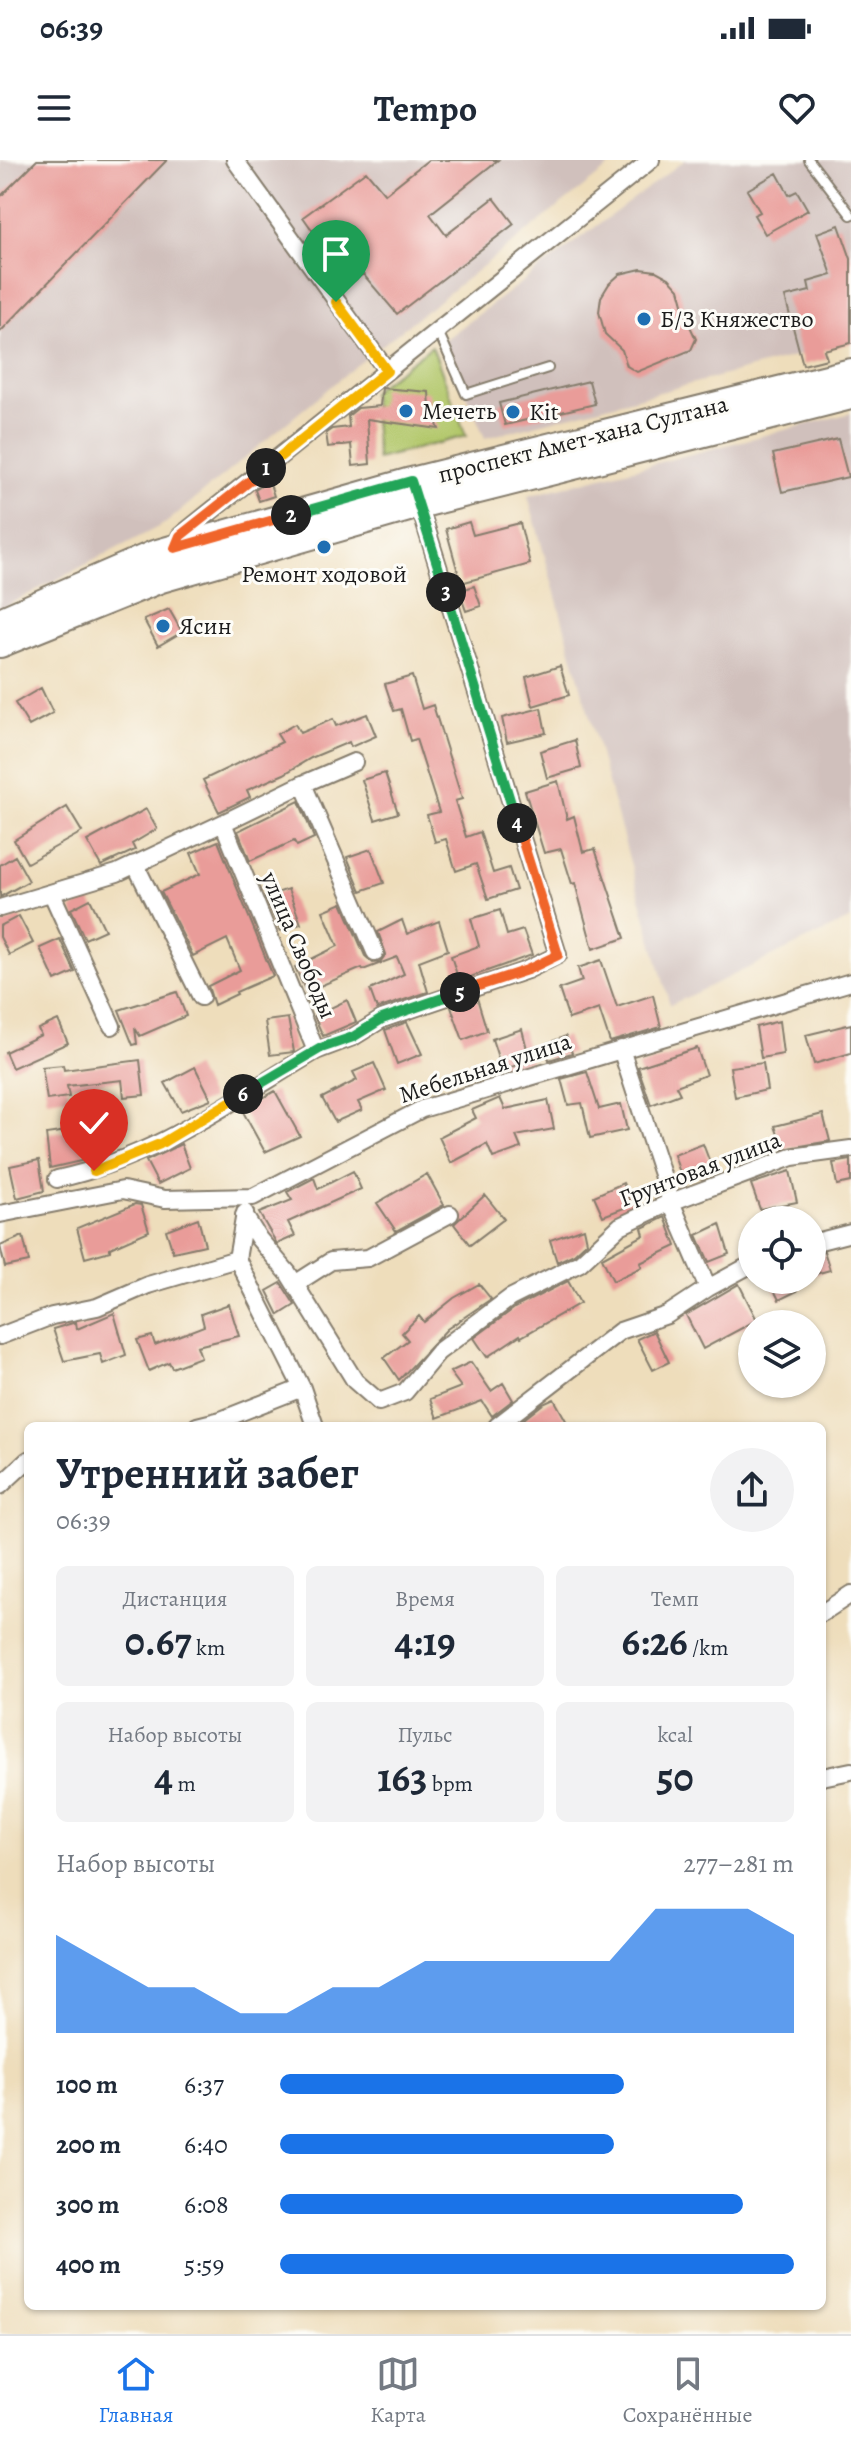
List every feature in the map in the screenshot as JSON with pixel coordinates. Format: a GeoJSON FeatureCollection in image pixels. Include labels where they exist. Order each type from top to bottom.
{"type":"FeatureCollection","features":[{"type":"Feature","properties":{"kind":"main road","name":"проспект Амет-хана Султана"},"geometry":{"type":"LineString","coordinates":[[0,621],[154,554],[415,493],[851,372]]}},
{"type":"Feature","properties":{"kind":"main road"},"geometry":{"type":"LineString","coordinates":[[0,644],[161,579],[415,493],[851,396]]}},
{"type":"Feature","properties":{"kind":"street"},"geometry":{"type":"LineString","coordinates":[[235,160],[387,371]]}},
{"type":"Feature","properties":{"kind":"street"},"geometry":{"type":"LineString","coordinates":[[161,579],[180,536],[651,160]]}},
{"type":"Feature","properties":{"kind":"street","name":"улица Свободы"},"geometry":{"type":"LineString","coordinates":[[223,823],[316,1051],[353,1037],[382,1019],[527,970],[558,955],[415,493]]}},
{"type":"Feature","properties":{"kind":"street"},"geometry":{"type":"LineString","coordinates":[[0,908],[117,873],[354,762]]}},
{"type":"Feature","properties":{"kind":"street"},"geometry":{"type":"LineString","coordinates":[[303,784],[375,952]]}},
{"type":"Feature","properties":{"kind":"street"},"geometry":{"type":"LineString","coordinates":[[135,864],[201,997]]}},
{"type":"Feature","properties":{"kind":"street"},"geometry":{"type":"LineString","coordinates":[[52,894],[112,1026]]}},
{"type":"Feature","properties":{"kind":"street","name":"Мебельная улица"},"geometry":{"type":"LineString","coordinates":[[0,1214],[123,1190],[165,1199],[253,1197],[422,1109],[851,982]]}},
{"type":"Feature","properties":{"kind":"street"},"geometry":{"type":"LineString","coordinates":[[621,1049],[671,1202],[708,1288]]}},
{"type":"Feature","properties":{"kind":"street"},"geometry":{"type":"LineString","coordinates":[[57,1179],[94,1171],[160,1144],[316,1051]]}},
{"type":"Feature","properties":{"kind":"street","name":"Грунтовая улица"},"geometry":{"type":"LineString","coordinates":[[244,1215],[295,1284],[355,1381],[379,1402],[405,1392],[438,1352],[510,1298],[580,1263],[620,1226],[671,1202],[792,1157],[851,1149]]}},
{"type":"Feature","properties":{"kind":"street"},"geometry":{"type":"LineString","coordinates":[[253,1197],[244,1215],[237,1259],[302,1388],[314,1422]]}},
{"type":"Feature","properties":{"kind":"street"},"geometry":{"type":"LineString","coordinates":[[295,1284],[331,1261],[368,1258],[450,1214]]}},
{"type":"Feature","properties":{"kind":"street"},"geometry":{"type":"LineString","coordinates":[[826,1239],[851,1233]]}},
{"type":"Feature","properties":{"kind":"street"},"geometry":{"type":"LineString","coordinates":[[0,1336],[52,1316],[97,1307],[148,1285],[237,1259]]}},
{"type":"Feature","properties":{"kind":"street"},"geometry":{"type":"LineString","coordinates":[[502,1422],[620,1331],[667,1315],[738,1272]]}},
{"type":"Feature","properties":{"kind":"street"},"geometry":{"type":"LineString","coordinates":[[213,1422],[302,1388]]}},
{"type":"Feature","properties":{"kind":"street"},"geometry":{"type":"LineString","coordinates":[[0,1486],[24,1464]]}},
{"type":"Feature","properties":{"kind":"street"},"geometry":{"type":"LineString","coordinates":[[826,1610],[851,1594]]}},
{"type":"Feature","properties":{"kind":"street"},"geometry":{"type":"LineString","coordinates":[[826,1776],[851,1771]]}},
{"type":"Feature","properties":{"kind":"lane"},"geometry":{"type":"LineString","coordinates":[[809,160],[851,215]]}},
{"type":"Feature","properties":{"kind":"lane"},"geometry":{"type":"LineString","coordinates":[[438,331],[466,394],[548,368]]}},
{"type":"Feature","properties":{"kind":"shaded area"},"geometry":{"type":"Polygon","coordinates":[[[0,160],[618,160],[348,372],[166,523],[0,609],[0,160]]]}},
{"type":"Feature","properties":{"kind":"shaded area"},"geometry":{"type":"Polygon","coordinates":[[[685,160],[851,160],[851,342],[485,438],[443,341],[685,160]]]}},
{"type":"Feature","properties":{"kind":"shaded area"},"geometry":{"type":"Polygon","coordinates":[[[851,413],[851,919],[670,1005],[528,496],[851,413]]]}},
{"type":"Feature","properties":{"kind":"green space"},"geometry":{"type":"Polygon","coordinates":[[[432,346],[466,436],[377,459],[372,391],[432,346]]]}},
{"type":"Feature","properties":{"kind":"building"},"geometry":{"type":"Polygon","coordinates":[[[37,160],[167,160],[0,332],[0,197],[37,160]]]}},
{"type":"Feature","properties":{"kind":"building"},"geometry":{"type":"Polygon","coordinates":[[[428,160],[498,160],[430,214],[446,235],[494,198],[514,224],[397,314],[363,274],[350,284],[303,217],[366,171],[385,194],[428,160]]]}},
{"type":"Feature","properties":{"kind":"building"},"geometry":{"type":"Polygon","coordinates":[[[777,173],[789,195],[797,191],[808,210],[765,234],[754,215],[760,212],[747,190],[777,173]]]}},
{"type":"Feature","properties":{"kind":"building"},"geometry":{"type":"Polygon","coordinates":[[[839,225],[851,259],[851,343],[824,350],[827,359],[803,365],[785,297],[810,291],[808,282],[832,275],[817,233],[839,225]]]}},
{"type":"Feature","properties":{"kind":"building","name":"Б/З Княжество"},"geometry":{"type":"Polygon","coordinates":[[[641,269],[656,271],[669,278],[679,289],[696,339],[691,350],[637,372],[627,366],[622,350],[605,334],[599,312],[601,297],[609,284],[620,274],[641,269]]]}},
{"type":"Feature","properties":{"kind":"building"},"geometry":{"type":"Polygon","coordinates":[[[589,381],[595,404],[505,425],[499,403],[589,381]]]}},
{"type":"Feature","properties":{"kind":"building"},"geometry":{"type":"Polygon","coordinates":[[[382,388],[429,392],[430,407],[439,429],[367,419],[370,464],[353,466],[351,444],[328,447],[326,433],[349,427],[348,416],[358,408],[380,406],[382,388]]]}},
{"type":"Feature","properties":{"kind":"building"},"geometry":{"type":"Polygon","coordinates":[[[838,439],[848,477],[782,492],[773,454],[838,439]]]}},
{"type":"Feature","properties":{"kind":"building"},"geometry":{"type":"Polygon","coordinates":[[[269,481],[274,496],[259,501],[255,490],[269,481]]]}},
{"type":"Feature","properties":{"kind":"building"},"geometry":{"type":"Polygon","coordinates":[[[469,522],[473,535],[520,523],[530,564],[461,583],[446,529],[469,522]]]}},
{"type":"Feature","properties":{"kind":"building"},"geometry":{"type":"Polygon","coordinates":[[[474,586],[481,606],[466,611],[459,591],[474,586]]]}},
{"type":"Feature","properties":{"kind":"building","name":"Ясин"},"geometry":{"type":"Polygon","coordinates":[[[169,609],[182,632],[158,646],[144,620],[169,609]]]}},
{"type":"Feature","properties":{"kind":"building"},"geometry":{"type":"Polygon","coordinates":[[[560,666],[569,695],[533,706],[526,677],[560,666]]]}},
{"type":"Feature","properties":{"kind":"building"},"geometry":{"type":"Polygon","coordinates":[[[412,676],[422,709],[433,705],[462,799],[455,801],[466,837],[480,832],[493,873],[509,868],[516,890],[488,899],[476,864],[456,871],[446,839],[435,842],[427,815],[439,812],[416,739],[410,741],[401,709],[394,711],[385,684],[412,676]]]}},
{"type":"Feature","properties":{"kind":"building"},"geometry":{"type":"Polygon","coordinates":[[[41,688],[53,713],[29,726],[15,703],[41,688]]]}},
{"type":"Feature","properties":{"kind":"building"},"geometry":{"type":"Polygon","coordinates":[[[541,708],[546,733],[507,742],[502,718],[541,708]]]}},
{"type":"Feature","properties":{"kind":"building"},"geometry":{"type":"Polygon","coordinates":[[[367,714],[376,736],[351,747],[349,742],[311,758],[247,790],[250,797],[219,812],[203,780],[282,742],[277,734],[295,724],[300,733],[333,719],[336,726],[367,714]]]}},
{"type":"Feature","properties":{"kind":"building"},"geometry":{"type":"Polygon","coordinates":[[[575,740],[581,768],[547,778],[540,751],[575,740]]]}},
{"type":"Feature","properties":{"kind":"building"},"geometry":{"type":"Polygon","coordinates":[[[385,773],[398,813],[375,820],[362,780],[385,773]]]}},
{"type":"Feature","properties":{"kind":"building"},"geometry":{"type":"Polygon","coordinates":[[[558,781],[567,819],[574,816],[583,852],[595,849],[625,938],[593,949],[575,883],[572,884],[561,849],[544,853],[525,791],[558,781]]]}},
{"type":"Feature","properties":{"kind":"building"},"geometry":{"type":"Polygon","coordinates":[[[299,801],[314,838],[297,846],[294,841],[250,861],[238,831],[299,801]]]}},
{"type":"Feature","properties":{"kind":"building"},"geometry":{"type":"Polygon","coordinates":[[[67,807],[82,832],[27,863],[14,840],[67,807]]]}},
{"type":"Feature","properties":{"kind":"building"},"geometry":{"type":"Polygon","coordinates":[[[146,809],[157,829],[132,844],[135,850],[101,866],[87,841],[146,809]]]}},
{"type":"Feature","properties":{"kind":"building"},"geometry":{"type":"Polygon","coordinates":[[[218,841],[273,976],[214,1005],[208,986],[240,970],[227,939],[193,956],[161,892],[200,874],[191,853],[218,841]]]}},
{"type":"Feature","properties":{"kind":"building"},"geometry":{"type":"Polygon","coordinates":[[[371,849],[384,883],[361,891],[347,857],[371,849]]]}},
{"type":"Feature","properties":{"kind":"building"},"geometry":{"type":"Polygon","coordinates":[[[15,856],[29,881],[0,897],[0,865],[15,856]]]}},
{"type":"Feature","properties":{"kind":"building"},"geometry":{"type":"Polygon","coordinates":[[[288,889],[301,924],[280,931],[265,897],[288,889]]]}},
{"type":"Feature","properties":{"kind":"building"},"geometry":{"type":"Polygon","coordinates":[[[90,899],[105,930],[85,939],[71,909],[90,899]]]}},
{"type":"Feature","properties":{"kind":"building"},"geometry":{"type":"Polygon","coordinates":[[[342,903],[365,956],[373,963],[380,962],[386,954],[378,932],[402,920],[407,934],[439,921],[448,950],[419,961],[428,992],[377,1009],[370,990],[404,974],[397,957],[306,992],[295,967],[338,946],[323,911],[342,903]]]}},
{"type":"Feature","properties":{"kind":"building"},"geometry":{"type":"Polygon","coordinates":[[[500,910],[507,935],[523,930],[532,955],[459,981],[451,956],[479,946],[471,919],[500,910]]]}},
{"type":"Feature","properties":{"kind":"building"},"geometry":{"type":"Polygon","coordinates":[[[19,916],[33,943],[9,955],[0,937],[0,926],[19,916]]]}},
{"type":"Feature","properties":{"kind":"building"},"geometry":{"type":"Polygon","coordinates":[[[60,939],[75,972],[55,981],[40,948],[60,939]]]}},
{"type":"Feature","properties":{"kind":"building"},"geometry":{"type":"Polygon","coordinates":[[[601,960],[617,1007],[653,995],[661,1027],[610,1042],[599,1009],[569,1019],[559,989],[582,981],[578,968],[601,960]]]}},
{"type":"Feature","properties":{"kind":"building"},"geometry":{"type":"Polygon","coordinates":[[[177,992],[186,1016],[140,1036],[135,1028],[137,1044],[133,1045],[119,1010],[177,992]]]}},
{"type":"Feature","properties":{"kind":"building"},"geometry":{"type":"Polygon","coordinates":[[[477,998],[487,1031],[463,1040],[451,1007],[477,998]]]}},
{"type":"Feature","properties":{"kind":"building"},"geometry":{"type":"Polygon","coordinates":[[[347,1000],[356,1022],[323,1036],[314,1016],[347,1000]]]}},
{"type":"Feature","properties":{"kind":"building"},"geometry":{"type":"Polygon","coordinates":[[[288,1018],[294,1052],[270,1055],[265,1021],[288,1018]]]}},
{"type":"Feature","properties":{"kind":"building"},"geometry":{"type":"Polygon","coordinates":[[[58,1020],[68,1043],[12,1068],[5,1052],[41,1035],[38,1029],[58,1020]]]}},
{"type":"Feature","properties":{"kind":"building"},"geometry":{"type":"Polygon","coordinates":[[[779,1021],[783,1054],[761,1058],[756,1027],[779,1021]]]}},
{"type":"Feature","properties":{"kind":"building"},"geometry":{"type":"Polygon","coordinates":[[[407,1022],[422,1054],[397,1064],[385,1030],[407,1022]]]}},
{"type":"Feature","properties":{"kind":"building"},"geometry":{"type":"Polygon","coordinates":[[[851,1024],[851,1053],[814,1064],[806,1035],[851,1024]]]}},
{"type":"Feature","properties":{"kind":"building"},"geometry":{"type":"Polygon","coordinates":[[[522,1029],[530,1061],[502,1070],[492,1039],[522,1029]]]}},
{"type":"Feature","properties":{"kind":"building"},"geometry":{"type":"Polygon","coordinates":[[[566,1036],[572,1053],[549,1060],[545,1044],[566,1036]]]}},
{"type":"Feature","properties":{"kind":"building"},"geometry":{"type":"Polygon","coordinates":[[[697,1048],[706,1075],[676,1086],[680,1094],[651,1105],[638,1067],[697,1048]]]}},
{"type":"Feature","properties":{"kind":"building"},"geometry":{"type":"Polygon","coordinates":[[[140,1060],[144,1095],[124,1097],[122,1080],[67,1086],[69,1097],[47,1100],[42,1067],[63,1065],[64,1070],[140,1060]]]}},
{"type":"Feature","properties":{"kind":"building"},"geometry":{"type":"Polygon","coordinates":[[[374,1063],[386,1090],[358,1102],[362,1110],[335,1122],[322,1098],[357,1080],[353,1072],[374,1063]]]}},
{"type":"Feature","properties":{"kind":"building"},"geometry":{"type":"Polygon","coordinates":[[[763,1063],[767,1090],[735,1097],[730,1067],[763,1063]]]}},
{"type":"Feature","properties":{"kind":"building"},"geometry":{"type":"Polygon","coordinates":[[[195,1067],[211,1099],[181,1111],[165,1083],[195,1067]]]}},
{"type":"Feature","properties":{"kind":"building"},"geometry":{"type":"Polygon","coordinates":[[[587,1072],[599,1109],[621,1104],[627,1130],[590,1138],[582,1103],[568,1105],[561,1079],[587,1072]]]}},
{"type":"Feature","properties":{"kind":"building"},"geometry":{"type":"Polygon","coordinates":[[[275,1091],[300,1136],[265,1152],[242,1110],[275,1091]]]}},
{"type":"Feature","properties":{"kind":"building"},"geometry":{"type":"Polygon","coordinates":[[[500,1098],[505,1109],[548,1100],[554,1129],[516,1136],[521,1148],[493,1158],[487,1144],[451,1163],[439,1137],[476,1118],[472,1110],[500,1098]]]}},
{"type":"Feature","properties":{"kind":"building"},"geometry":{"type":"Polygon","coordinates":[[[823,1114],[830,1141],[783,1149],[775,1126],[823,1114]]]}},
{"type":"Feature","properties":{"kind":"building"},"geometry":{"type":"Polygon","coordinates":[[[81,1129],[85,1160],[50,1168],[46,1134],[81,1129]]]}},
{"type":"Feature","properties":{"kind":"building"},"geometry":{"type":"Polygon","coordinates":[[[181,1144],[190,1168],[158,1184],[146,1161],[181,1144]]]}},
{"type":"Feature","properties":{"kind":"building"},"geometry":{"type":"Polygon","coordinates":[[[703,1144],[712,1168],[682,1179],[674,1155],[703,1144]]]}},
{"type":"Feature","properties":{"kind":"building"},"geometry":{"type":"Polygon","coordinates":[[[39,1160],[44,1191],[17,1198],[10,1166],[39,1160]]]}},
{"type":"Feature","properties":{"kind":"building"},"geometry":{"type":"Polygon","coordinates":[[[851,1160],[851,1182],[837,1185],[833,1163],[851,1160]]]}},
{"type":"Feature","properties":{"kind":"building"},"geometry":{"type":"Polygon","coordinates":[[[353,1171],[361,1189],[288,1222],[295,1236],[277,1244],[259,1213],[292,1200],[287,1192],[314,1178],[318,1189],[353,1171]]]}},
{"type":"Feature","properties":{"kind":"building"},"geometry":{"type":"Polygon","coordinates":[[[790,1171],[797,1202],[759,1206],[751,1184],[790,1171]]]}},
{"type":"Feature","properties":{"kind":"building"},"geometry":{"type":"Polygon","coordinates":[[[427,1174],[444,1205],[396,1231],[377,1203],[427,1174]]]}},
{"type":"Feature","properties":{"kind":"building"},"geometry":{"type":"Polygon","coordinates":[[[623,1183],[632,1205],[603,1216],[594,1196],[623,1183]]]}},
{"type":"Feature","properties":{"kind":"building"},"geometry":{"type":"Polygon","coordinates":[[[485,1195],[504,1219],[470,1245],[454,1224],[485,1195]]]}},
{"type":"Feature","properties":{"kind":"building"},"geometry":{"type":"Polygon","coordinates":[[[135,1204],[141,1205],[149,1231],[110,1248],[110,1251],[85,1258],[77,1228],[135,1204]]]}},
{"type":"Feature","properties":{"kind":"building"},"geometry":{"type":"Polygon","coordinates":[[[665,1217],[676,1246],[640,1263],[642,1267],[613,1281],[602,1258],[644,1235],[642,1228],[665,1217]]]}},
{"type":"Feature","properties":{"kind":"building"},"geometry":{"type":"Polygon","coordinates":[[[198,1218],[205,1245],[173,1252],[166,1230],[198,1218]]]}},
{"type":"Feature","properties":{"kind":"building"},"geometry":{"type":"Polygon","coordinates":[[[720,1224],[729,1254],[709,1262],[697,1235],[720,1224]]]}},
{"type":"Feature","properties":{"kind":"building"},"geometry":{"type":"Polygon","coordinates":[[[584,1228],[587,1242],[574,1254],[557,1262],[550,1240],[584,1228]]]}},
{"type":"Feature","properties":{"kind":"building"},"geometry":{"type":"Polygon","coordinates":[[[23,1236],[29,1262],[5,1267],[0,1246],[23,1236]]]}},
{"type":"Feature","properties":{"kind":"building"},"geometry":{"type":"Polygon","coordinates":[[[568,1281],[580,1303],[520,1335],[487,1357],[474,1338],[516,1307],[568,1281]]]}},
{"type":"Feature","properties":{"kind":"building"},"geometry":{"type":"Polygon","coordinates":[[[281,1283],[295,1305],[279,1315],[267,1291],[281,1283]]]}},
{"type":"Feature","properties":{"kind":"building"},"geometry":{"type":"Polygon","coordinates":[[[479,1284],[491,1299],[447,1329],[399,1380],[384,1358],[408,1340],[402,1333],[419,1316],[424,1322],[454,1298],[479,1284]]]}},
{"type":"Feature","properties":{"kind":"building"},"geometry":{"type":"Polygon","coordinates":[[[738,1285],[738,1294],[744,1294],[752,1310],[738,1310],[738,1330],[703,1349],[686,1315],[738,1285]]]}},
{"type":"Feature","properties":{"kind":"building"},"geometry":{"type":"Polygon","coordinates":[[[776,1294],[791,1294],[779,1300],[776,1294]]]}},
{"type":"Feature","properties":{"kind":"building"},"geometry":{"type":"Polygon","coordinates":[[[229,1304],[239,1336],[197,1346],[201,1357],[172,1368],[169,1362],[149,1371],[137,1340],[152,1336],[155,1345],[204,1326],[201,1314],[229,1304]]]}},
{"type":"Feature","properties":{"kind":"building"},"geometry":{"type":"Polygon","coordinates":[[[114,1313],[126,1355],[103,1364],[100,1354],[64,1361],[53,1329],[76,1322],[77,1329],[114,1313]]]}},
{"type":"Feature","properties":{"kind":"building"},"geometry":{"type":"Polygon","coordinates":[[[654,1331],[669,1362],[653,1370],[637,1339],[654,1331]]]}},
{"type":"Feature","properties":{"kind":"building"},"geometry":{"type":"Polygon","coordinates":[[[471,1362],[491,1391],[503,1383],[513,1400],[492,1416],[482,1401],[437,1418],[430,1399],[461,1387],[450,1372],[471,1362]]]}},
{"type":"Feature","properties":{"kind":"building"},"geometry":{"type":"Polygon","coordinates":[[[554,1399],[567,1422],[520,1422],[554,1399]]]}},
{"type":"Feature","properties":{"kind":"place","name":"Б/З Княжество"},"geometry":{"type":"Point","coordinates":[644,319]}},
{"type":"Feature","properties":{"kind":"place","name":"Мечеть"},"geometry":{"type":"Point","coordinates":[406,411]}},
{"type":"Feature","properties":{"kind":"place","name":"Kit"},"geometry":{"type":"Point","coordinates":[513,412]}},
{"type":"Feature","properties":{"kind":"place","name":"Ремонт ходовой"},"geometry":{"type":"Point","coordinates":[324,547]}},
{"type":"Feature","properties":{"kind":"place","name":"Ясин"},"geometry":{"type":"Point","coordinates":[163,626]}},
{"type":"Feature","properties":{"kind":"route"},"geometry":{"type":"LineString","coordinates":[[94,1171],[160,1144],[321,1048],[353,1037],[382,1019],[527,970],[558,955],[411,481],[175,548],[180,536],[387,371],[336,302]]}}]}
